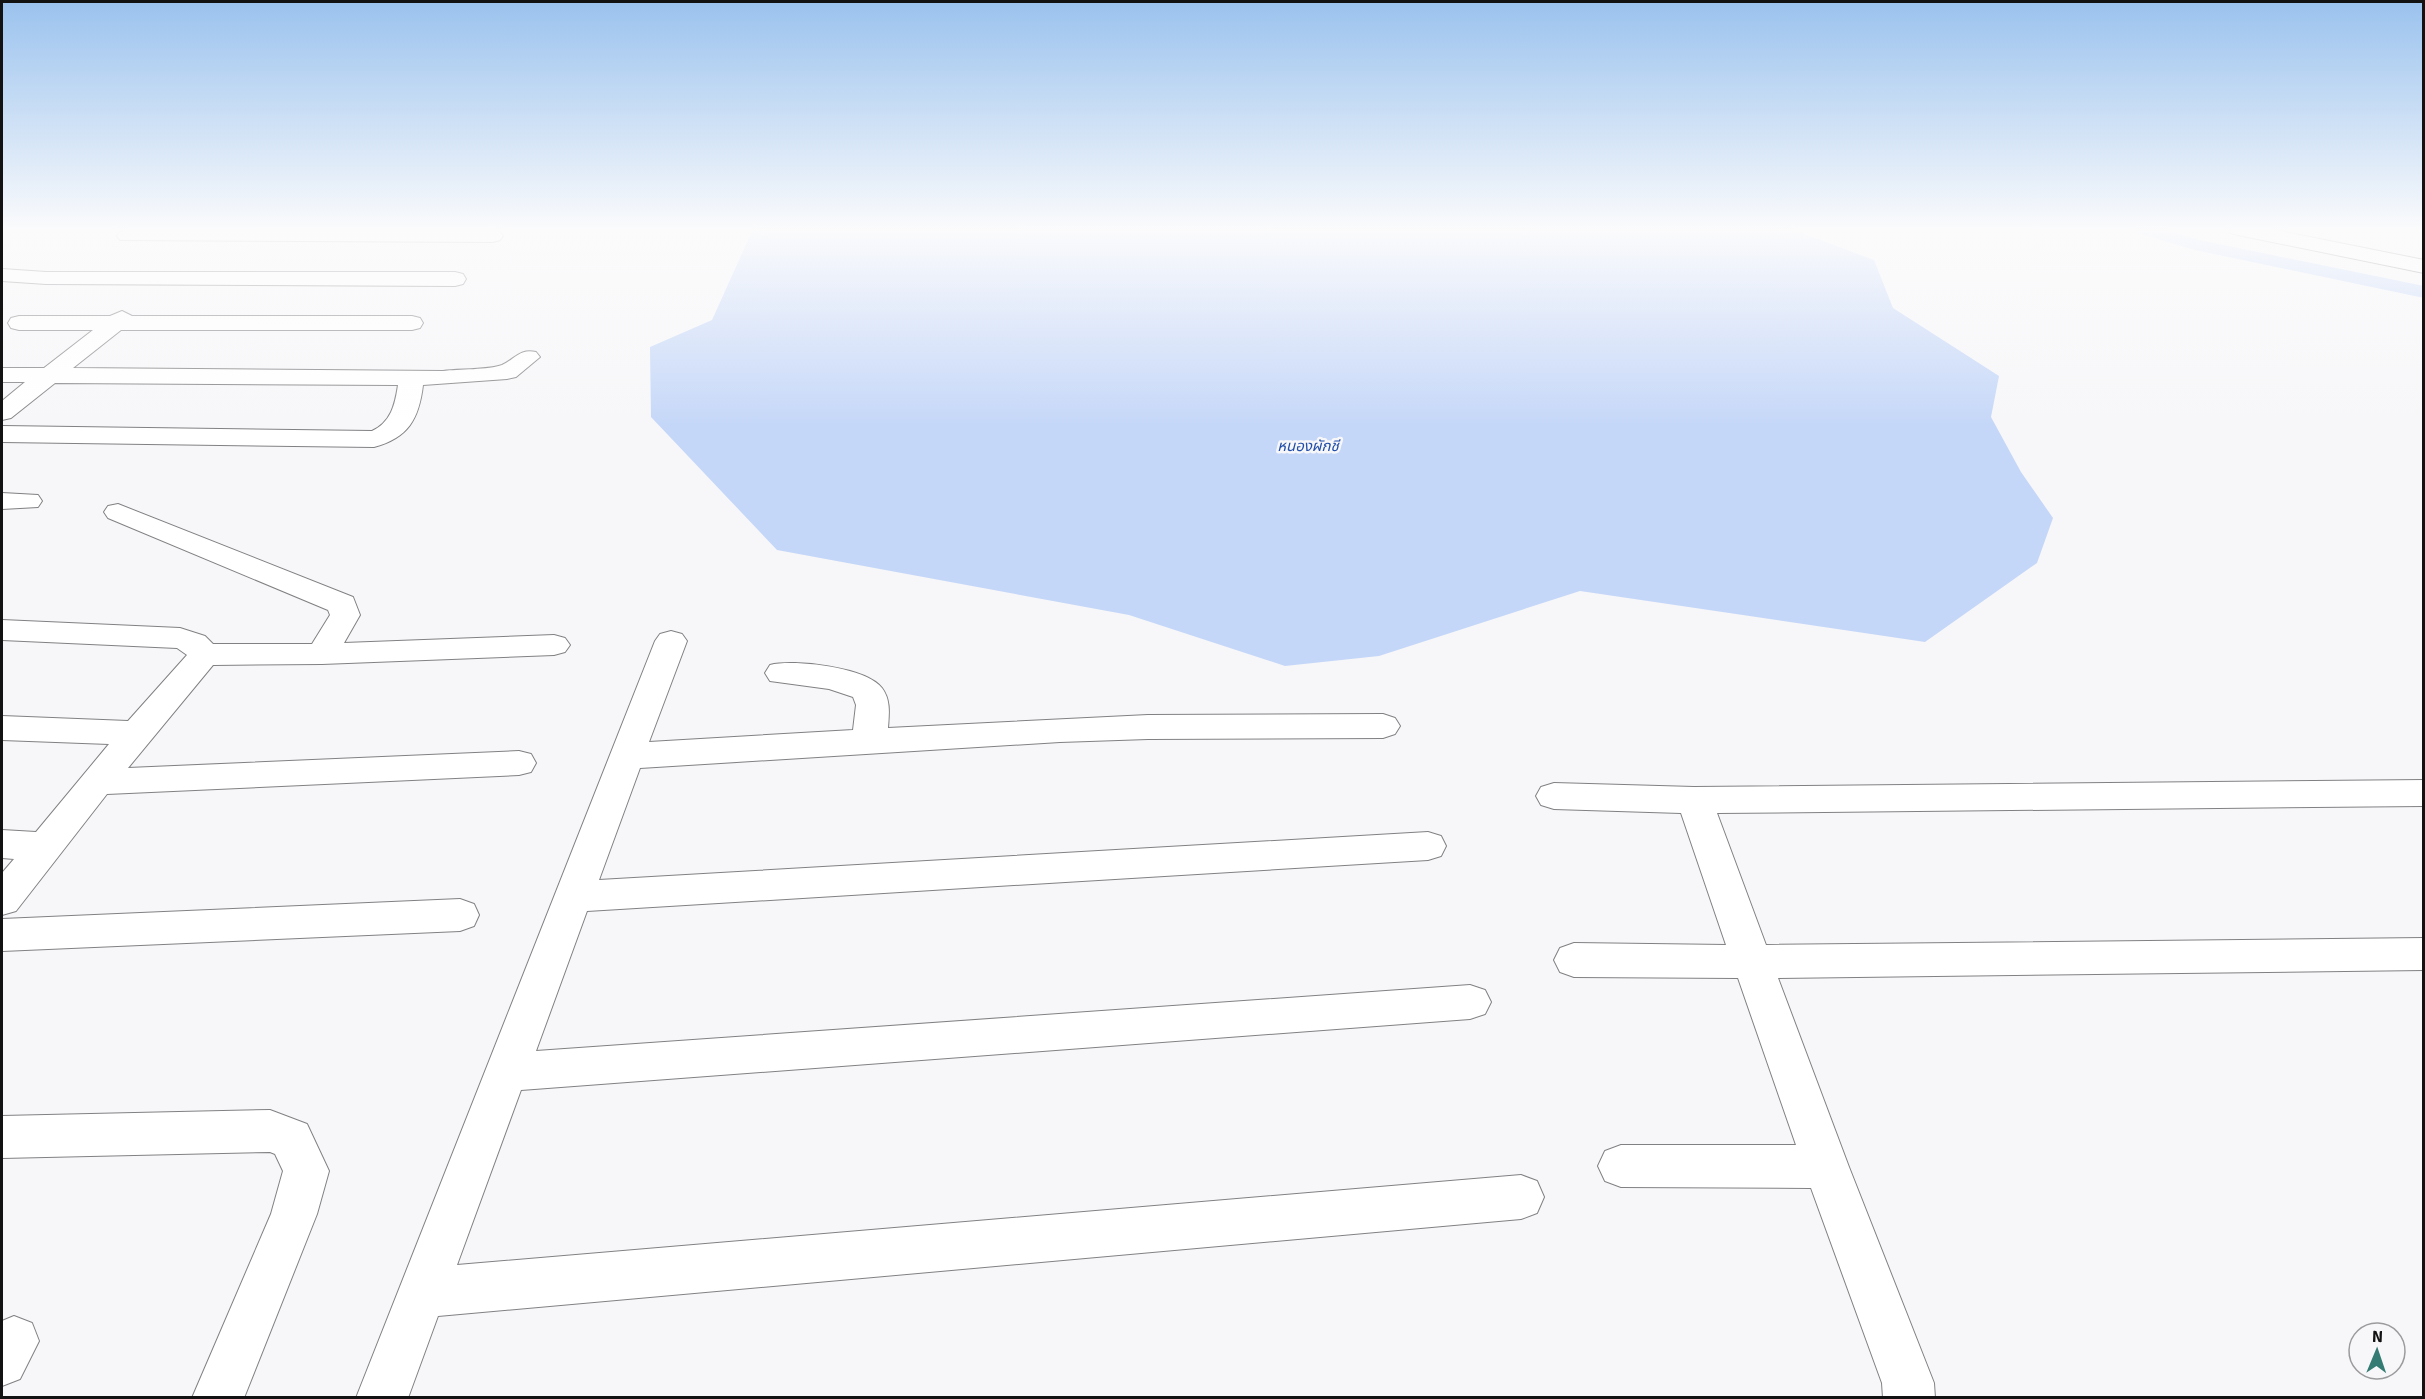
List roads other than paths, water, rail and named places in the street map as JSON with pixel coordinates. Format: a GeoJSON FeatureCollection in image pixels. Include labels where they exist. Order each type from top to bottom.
{"type":"FeatureCollection","features":[{"type":"Feature","properties":{"kind":"street"},"geometry":{"type":"LineString","coordinates":[[2,413],[153,294]]}},
{"type":"Feature","properties":{"kind":"street"},"geometry":{"type":"LineString","coordinates":[[19,323],[412,323]]}},
{"type":"Feature","properties":{"kind":"street"},"geometry":{"type":"LineString","coordinates":[[2,375],[411,378],[495,374],[511,370],[528,357]]}},
{"type":"Feature","properties":{"kind":"street"},"geometry":{"type":"LineString","coordinates":[[2,434],[374,439],[389,434],[406,411],[411,378]]}},
{"type":"Feature","properties":{"kind":"street"},"geometry":{"type":"LineString","coordinates":[[118,512],[342,604],[345,615],[322,654]]}},
{"type":"Feature","properties":{"kind":"street"},"geometry":{"type":"LineString","coordinates":[[2,630],[180,638],[194,643],[204,655]]}},
{"type":"Feature","properties":{"kind":"street"},"geometry":{"type":"LineString","coordinates":[[382,1398],[420,1293],[629,756],[671,641]]}},
{"type":"Feature","properties":{"kind":"street"},"geometry":{"type":"LineString","coordinates":[[2,900],[137,733],[204,655],[322,654],[554,645]]}},
{"type":"Feature","properties":{"kind":"street"},"geometry":{"type":"LineString","coordinates":[[781,673],[836,679],[860,686],[869,692],[872,703],[869,741]]}},
{"type":"Feature","properties":{"kind":"street"},"geometry":{"type":"LineString","coordinates":[[629,756],[1137,728],[1383,726]]}},
{"type":"Feature","properties":{"kind":"street"},"geometry":{"type":"LineString","coordinates":[[2,728],[137,733]]}},
{"type":"Feature","properties":{"kind":"street"},"geometry":{"type":"LineString","coordinates":[[97,782],[519,763]]}},
{"type":"Feature","properties":{"kind":"street"},"geometry":{"type":"LineString","coordinates":[[1554,796],[1695,800],[2424,794]]}},
{"type":"Feature","properties":{"kind":"street"},"geometry":{"type":"LineString","coordinates":[[1695,800],[1826,1167],[1908,1383],[1909,1398]]}},
{"type":"Feature","properties":{"kind":"street"},"geometry":{"type":"LineString","coordinates":[[2,844],[44,846]]}},
{"type":"Feature","properties":{"kind":"street"},"geometry":{"type":"LineString","coordinates":[[573,897],[1428,846]]}},
{"type":"Feature","properties":{"kind":"street"},"geometry":{"type":"LineString","coordinates":[[2,934],[460,915]]}},
{"type":"Feature","properties":{"kind":"street"},"geometry":{"type":"LineString","coordinates":[[1574,960],[1753,962],[2424,954]]}},
{"type":"Feature","properties":{"kind":"street"},"geometry":{"type":"LineString","coordinates":[[505,1072],[1470,1002]]}},
{"type":"Feature","properties":{"kind":"street"},"geometry":{"type":"LineString","coordinates":[[2,1137],[270,1131],[291,1139],[306,1171],[294,1214],[218,1398]]}},
{"type":"Feature","properties":{"kind":"street"},"geometry":{"type":"LineString","coordinates":[[1621,1166],[1826,1167]]}},
{"type":"Feature","properties":{"kind":"street"},"geometry":{"type":"LineString","coordinates":[[420,1293],[1521,1197]]}},
{"type":"Feature","properties":{"kind":"water","name":"หนองผักชี"},"geometry":{"type":"Polygon","coordinates":[[[724,294],[1888,294],[1893,308],[1999,376],[1991,417],[2021,472],[2053,518],[2037,563],[1925,642],[1580,591],[1379,656],[1285,666],[1129,615],[777,550],[651,417],[650,347],[712,320],[724,294]]]}}]}
